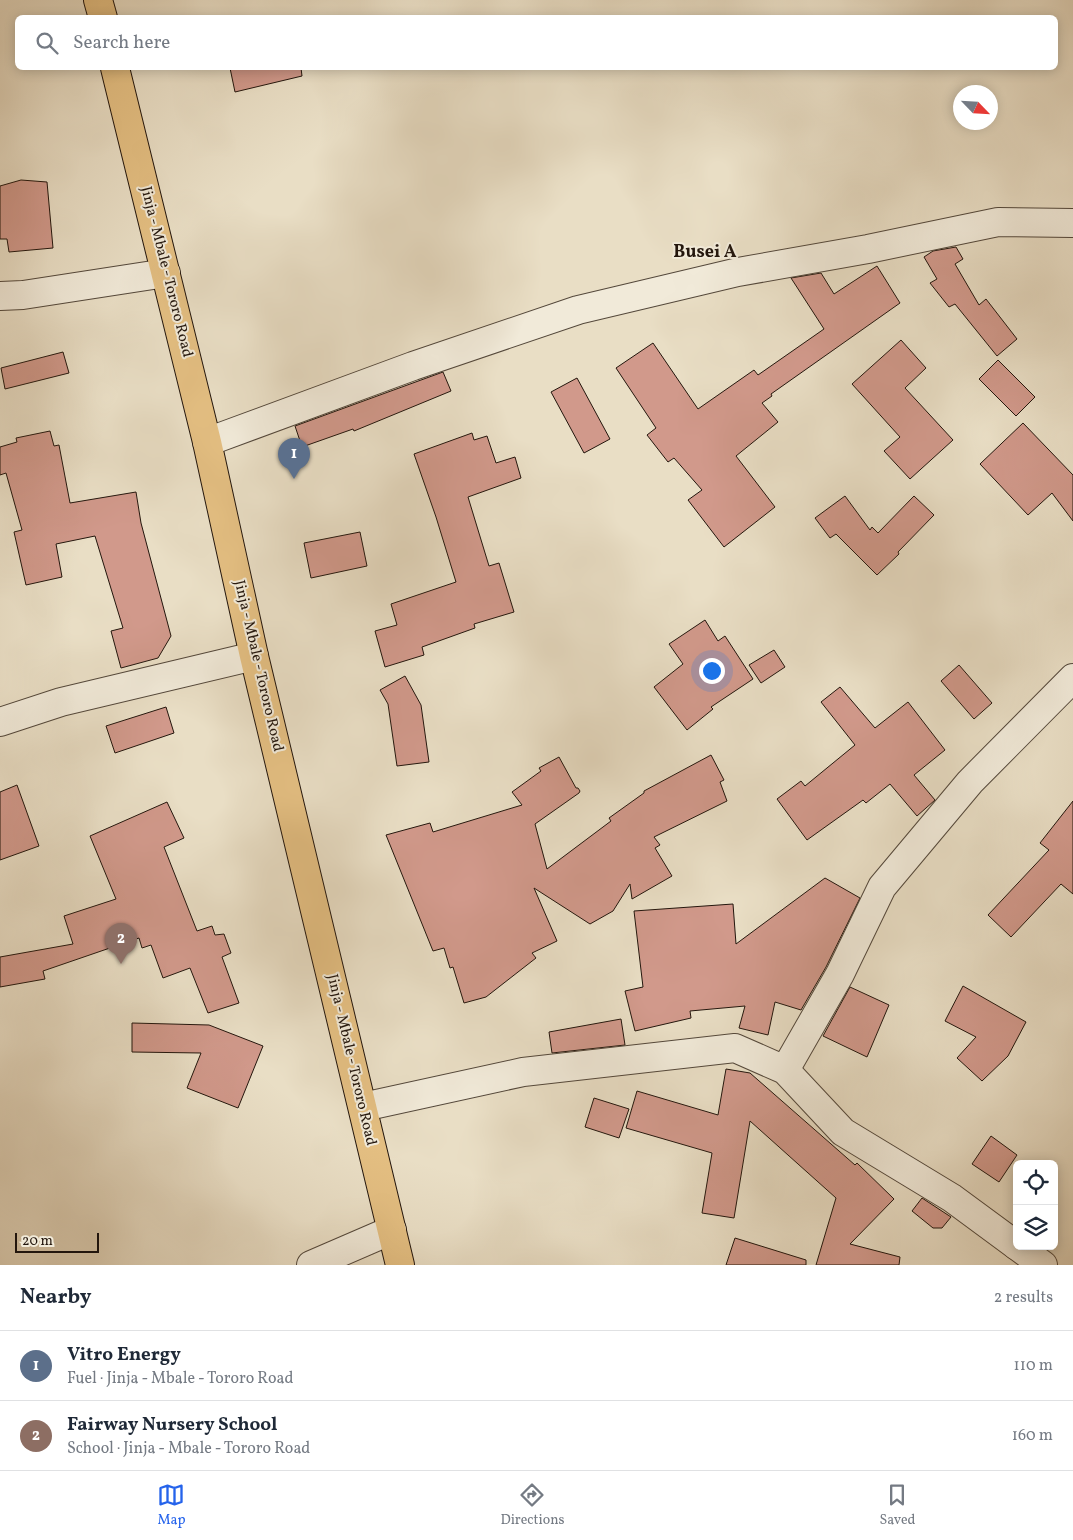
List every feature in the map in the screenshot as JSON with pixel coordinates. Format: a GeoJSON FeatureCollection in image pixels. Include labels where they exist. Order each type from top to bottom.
{"type":"FeatureCollection","features":[{"type":"Feature","properties":{"kind":"main road"},"geometry":{"type":"LineString","coordinates":[[98,0],[102,15]]}},
{"type":"Feature","properties":{"kind":"main road","name":"Jinja - Mbale - Tororo Road"},"geometry":{"type":"LineString","coordinates":[[115,70],[207,442],[254,656],[400,1265]]}},
{"type":"Feature","properties":{"kind":"street"},"geometry":{"type":"LineString","coordinates":[[207,442],[413,366],[578,310],[738,272],[868,249],[998,222],[1073,224]]}},
{"type":"Feature","properties":{"kind":"street"},"geometry":{"type":"LineString","coordinates":[[0,296],[23,295],[166,273]]}},
{"type":"Feature","properties":{"kind":"street"},"geometry":{"type":"LineString","coordinates":[[0,722],[61,702],[254,656]]}},
{"type":"Feature","properties":{"kind":"street"},"geometry":{"type":"LineString","coordinates":[[785,1070],[840,974],[882,887],[970,782],[1073,678]]}},
{"type":"Feature","properties":{"kind":"street"},"geometry":{"type":"LineString","coordinates":[[363,1107],[523,1072],[735,1048],[785,1070],[843,1132],[952,1198],[1013,1243]]}},
{"type":"Feature","properties":{"kind":"street"},"geometry":{"type":"LineString","coordinates":[[311,1265],[392,1230]]}},
{"type":"Feature","properties":{"kind":"street"},"geometry":{"type":"LineString","coordinates":[[1022,1250],[1042,1265]]}},
{"type":"Feature","properties":{"kind":"building"},"geometry":{"type":"Polygon","coordinates":[[[230,70],[301,70],[302,76],[235,92],[230,70]]]}},
{"type":"Feature","properties":{"kind":"building"},"geometry":{"type":"Polygon","coordinates":[[[21,180],[47,182],[53,248],[9,252],[7,239],[0,239],[0,186],[21,180]]]}},
{"type":"Feature","properties":{"kind":"building"},"geometry":{"type":"Polygon","coordinates":[[[956,247],[963,259],[955,264],[979,305],[986,299],[1017,339],[997,356],[955,304],[949,307],[930,283],[937,279],[924,257],[933,251],[956,247]]]}},
{"type":"Feature","properties":{"kind":"building"},"geometry":{"type":"Polygon","coordinates":[[[877,266],[900,303],[771,394],[772,396],[762,403],[778,422],[736,456],[775,507],[724,547],[688,500],[702,490],[674,458],[668,462],[647,435],[656,428],[616,368],[653,343],[698,409],[754,370],[758,375],[824,329],[791,278],[821,273],[834,294],[877,266]]]}},
{"type":"Feature","properties":{"kind":"building"},"geometry":{"type":"Polygon","coordinates":[[[901,340],[926,368],[905,388],[953,440],[910,479],[884,451],[900,437],[852,384],[901,340]]]}},
{"type":"Feature","properties":{"kind":"building"},"geometry":{"type":"Polygon","coordinates":[[[63,352],[69,373],[5,389],[1,368],[63,352]]]}},
{"type":"Feature","properties":{"kind":"building"},"geometry":{"type":"Polygon","coordinates":[[[998,360],[1035,397],[1016,416],[979,379],[998,360]]]}},
{"type":"Feature","properties":{"kind":"building"},"geometry":{"type":"Polygon","coordinates":[[[443,372],[451,391],[354,431],[353,429],[302,447],[295,426],[443,372]]]}},
{"type":"Feature","properties":{"kind":"building"},"geometry":{"type":"Polygon","coordinates":[[[577,378],[610,439],[584,453],[551,392],[577,378]]]}},
{"type":"Feature","properties":{"kind":"building"},"geometry":{"type":"Polygon","coordinates":[[[1023,423],[1073,475],[1073,521],[1052,493],[1028,515],[980,464],[1023,423]]]}},
{"type":"Feature","properties":{"kind":"building"},"geometry":{"type":"Polygon","coordinates":[[[50,431],[54,446],[59,445],[70,503],[136,492],[141,523],[171,636],[158,658],[121,668],[111,631],[123,628],[95,536],[56,544],[62,577],[26,585],[14,532],[22,530],[6,473],[0,475],[0,447],[17,442],[16,438],[50,431]]]}},
{"type":"Feature","properties":{"kind":"building"},"geometry":{"type":"Polygon","coordinates":[[[472,433],[474,440],[487,436],[496,463],[515,457],[521,478],[468,497],[489,566],[499,563],[514,612],[474,624],[475,628],[422,647],[424,655],[385,667],[375,631],[397,625],[391,604],[456,582],[414,454],[472,433]]]}},
{"type":"Feature","properties":{"kind":"building"},"geometry":{"type":"Polygon","coordinates":[[[845,496],[870,530],[872,527],[878,533],[914,496],[934,515],[877,575],[836,534],[830,538],[815,518],[845,496]]]}},
{"type":"Feature","properties":{"kind":"building"},"geometry":{"type":"Polygon","coordinates":[[[360,532],[367,566],[311,578],[304,543],[360,532]]]}},
{"type":"Feature","properties":{"kind":"building"},"geometry":{"type":"Polygon","coordinates":[[[705,620],[718,641],[725,636],[753,679],[711,707],[713,709],[687,730],[654,687],[683,664],[669,644],[705,620]]]}},
{"type":"Feature","properties":{"kind":"building"},"geometry":{"type":"Polygon","coordinates":[[[774,650],[785,667],[761,683],[749,665],[774,650]]]}},
{"type":"Feature","properties":{"kind":"building"},"geometry":{"type":"Polygon","coordinates":[[[959,665],[992,703],[974,719],[941,681],[959,665]]]}},
{"type":"Feature","properties":{"kind":"building"},"geometry":{"type":"Polygon","coordinates":[[[405,676],[421,705],[429,762],[397,766],[388,704],[380,690],[405,676]]]}},
{"type":"Feature","properties":{"kind":"building"},"geometry":{"type":"Polygon","coordinates":[[[840,687],[875,728],[908,702],[945,750],[914,775],[935,800],[917,816],[890,784],[866,803],[863,800],[807,840],[777,799],[801,781],[805,786],[855,745],[821,702],[840,687]]]}},
{"type":"Feature","properties":{"kind":"building"},"geometry":{"type":"Polygon","coordinates":[[[166,707],[174,733],[115,753],[106,726],[166,707]]]}},
{"type":"Feature","properties":{"kind":"building"},"geometry":{"type":"Polygon","coordinates":[[[711,755],[724,780],[720,782],[727,801],[654,837],[660,845],[655,848],[672,876],[632,899],[630,884],[613,911],[590,924],[534,888],[557,941],[532,953],[536,958],[486,997],[464,1003],[453,967],[450,968],[444,948],[433,951],[386,835],[430,823],[433,832],[522,805],[512,792],[541,771],[539,768],[559,757],[576,788],[580,791],[535,824],[547,869],[611,821],[609,818],[644,793],[644,791],[711,755]]]}},
{"type":"Feature","properties":{"kind":"building"},"geometry":{"type":"Polygon","coordinates":[[[17,785],[39,846],[0,860],[0,792],[17,785]]]}},
{"type":"Feature","properties":{"kind":"building"},"geometry":{"type":"Polygon","coordinates":[[[1073,801],[1073,894],[1061,884],[1011,937],[988,915],[1049,850],[1040,843],[1073,801]]]}},
{"type":"Feature","properties":{"kind":"building"},"geometry":{"type":"Polygon","coordinates":[[[167,802],[184,838],[164,847],[197,931],[212,926],[215,935],[224,934],[231,953],[222,957],[239,1003],[208,1013],[190,968],[163,978],[151,945],[142,948],[139,938],[43,971],[45,979],[0,987],[0,957],[73,944],[64,916],[116,899],[90,836],[167,802]]]}},
{"type":"Feature","properties":{"kind":"building"},"geometry":{"type":"Polygon","coordinates":[[[825,878],[860,898],[826,967],[801,1010],[775,1002],[768,1035],[739,1028],[745,1006],[690,1011],[691,1018],[635,1031],[625,991],[643,987],[634,911],[733,904],[736,944],[825,878]]]}},
{"type":"Feature","properties":{"kind":"building"},"geometry":{"type":"Polygon","coordinates":[[[963,986],[1026,1022],[1008,1056],[982,1081],[957,1058],[976,1037],[945,1021],[963,986]]]}},
{"type":"Feature","properties":{"kind":"building"},"geometry":{"type":"Polygon","coordinates":[[[850,987],[889,1005],[867,1057],[823,1036],[850,987]]]}},
{"type":"Feature","properties":{"kind":"building"},"geometry":{"type":"Polygon","coordinates":[[[621,1019],[625,1045],[552,1053],[549,1032],[621,1019]]]}},
{"type":"Feature","properties":{"kind":"building"},"geometry":{"type":"Polygon","coordinates":[[[132,1023],[209,1025],[263,1046],[238,1108],[187,1088],[201,1053],[132,1052],[132,1023]]]}},
{"type":"Feature","properties":{"kind":"building"},"geometry":{"type":"Polygon","coordinates":[[[726,1069],[750,1073],[855,1165],[857,1163],[894,1199],[850,1244],[900,1257],[899,1265],[816,1265],[836,1198],[750,1121],[734,1218],[702,1213],[712,1153],[626,1128],[637,1091],[718,1115],[726,1069]]]}},
{"type":"Feature","properties":{"kind":"building"},"geometry":{"type":"Polygon","coordinates":[[[594,1098],[629,1109],[619,1138],[585,1127],[594,1098]]]}},
{"type":"Feature","properties":{"kind":"building"},"geometry":{"type":"Polygon","coordinates":[[[991,1136],[1017,1155],[999,1182],[972,1164],[991,1136]]]}},
{"type":"Feature","properties":{"kind":"building"},"geometry":{"type":"Polygon","coordinates":[[[922,1198],[951,1217],[942,1228],[933,1228],[912,1211],[922,1198]]]}},
{"type":"Feature","properties":{"kind":"building"},"geometry":{"type":"Polygon","coordinates":[[[735,1238],[806,1260],[806,1265],[726,1265],[735,1238]]]}},
{"type":"Feature","properties":{"kind":"place","name":"Vitro Energy"},"geometry":{"type":"Point","coordinates":[294,479]}},
{"type":"Feature","properties":{"kind":"place","name":"Fairway Nursery School"},"geometry":{"type":"Point","coordinates":[121,964]}},
{"type":"Feature","properties":{"kind":"district","name":"Busei A"},"geometry":{"type":"Point","coordinates":[705,252]}}]}
